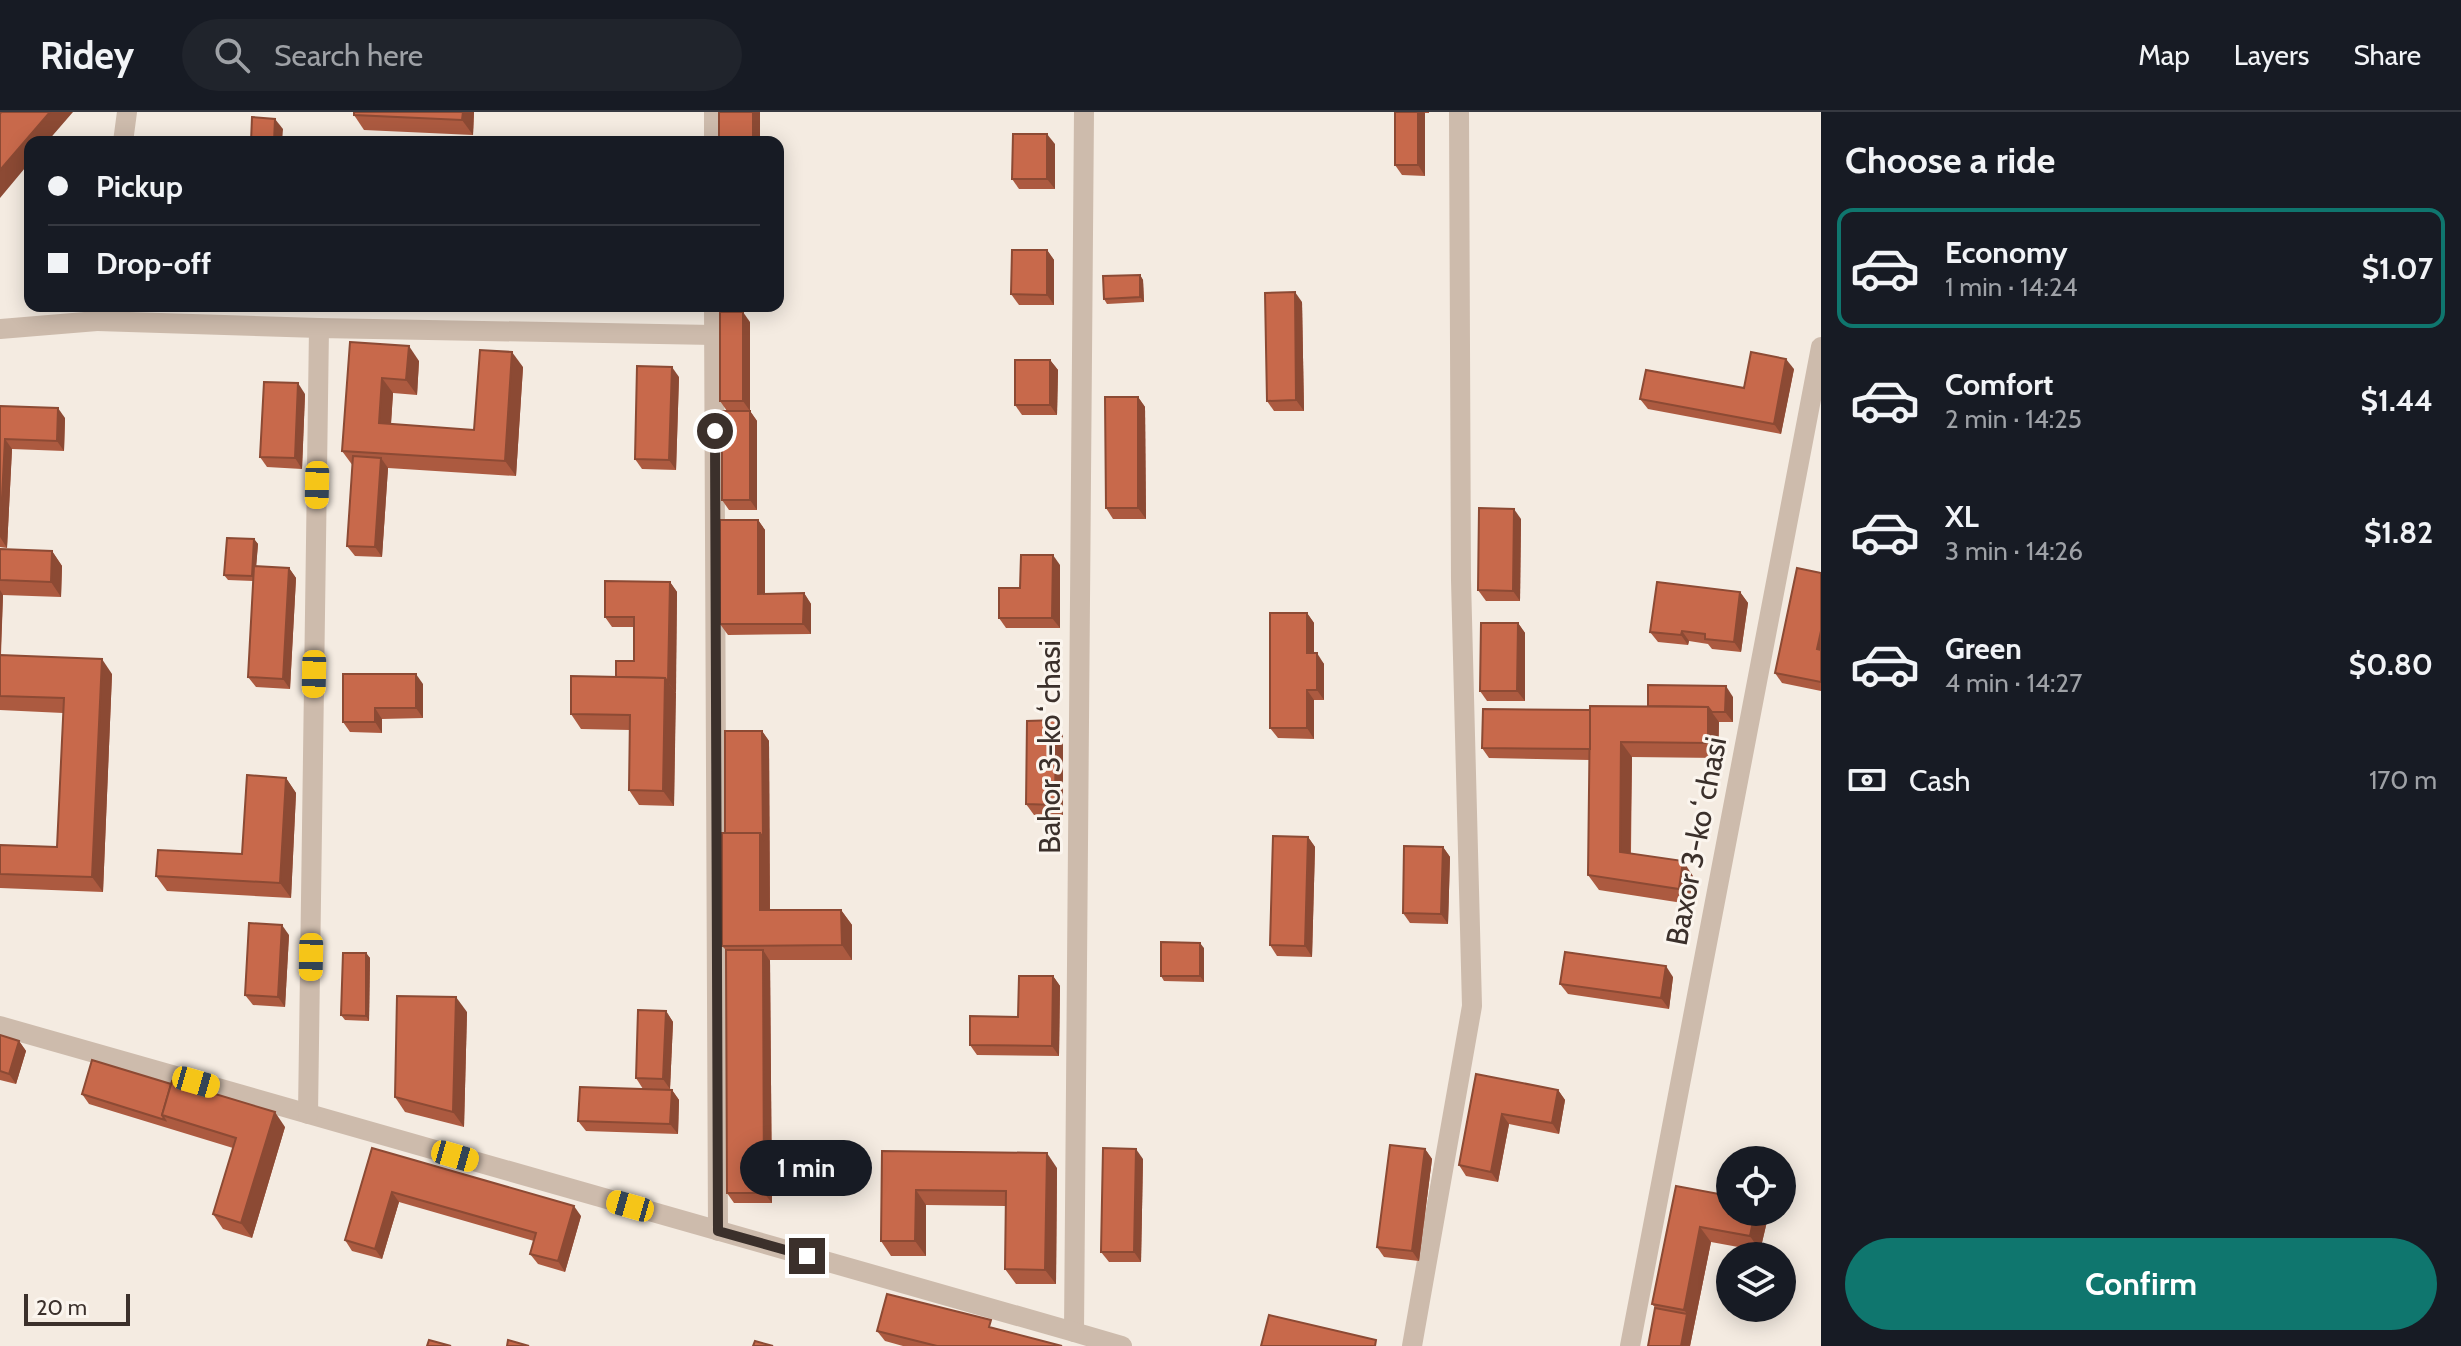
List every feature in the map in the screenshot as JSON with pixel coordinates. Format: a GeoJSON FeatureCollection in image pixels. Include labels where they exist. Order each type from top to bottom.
{"type":"FeatureCollection","features":[{"type":"Feature","properties":{"kind":"street"},"geometry":{"type":"LineString","coordinates":[[124,136],[127,112]]}},
{"type":"Feature","properties":{"kind":"street"},"geometry":{"type":"LineString","coordinates":[[714,112],[714,136]]}},
{"type":"Feature","properties":{"kind":"street","name":"Bahor 3-koʻchasi"},"geometry":{"type":"LineString","coordinates":[[1074,1332],[1084,112]]}},
{"type":"Feature","properties":{"kind":"street"},"geometry":{"type":"LineString","coordinates":[[1412,1346],[1472,1006],[1461,580],[1459,112]]}},
{"type":"Feature","properties":{"kind":"street"},"geometry":{"type":"LineString","coordinates":[[714,312],[718,1231]]}},
{"type":"Feature","properties":{"kind":"street"},"geometry":{"type":"LineString","coordinates":[[0,329],[98,314],[319,328],[714,335]]}},
{"type":"Feature","properties":{"kind":"street"},"geometry":{"type":"LineString","coordinates":[[308,1114],[319,328]]}},
{"type":"Feature","properties":{"kind":"street","name":"Baxor 3-koʻchasi"},"geometry":{"type":"LineString","coordinates":[[1630,1346],[1821,347]]}},
{"type":"Feature","properties":{"kind":"street"},"geometry":{"type":"LineString","coordinates":[[0,1026],[1122,1346]]}},
{"type":"Feature","properties":{"kind":"building"},"geometry":{"type":"Polygon","coordinates":[[[50,112],[29,136],[24,136],[24,142],[0,170],[0,114],[50,112]]]}},
{"type":"Feature","properties":{"kind":"building"},"geometry":{"type":"Polygon","coordinates":[[[354,112],[463,112],[462,120],[354,115],[354,112]]]}},
{"type":"Feature","properties":{"kind":"building"},"geometry":{"type":"Polygon","coordinates":[[[719,112],[753,112],[753,136],[719,136],[719,112]]]}},
{"type":"Feature","properties":{"kind":"building"},"geometry":{"type":"Polygon","coordinates":[[[1395,112],[1418,112],[1418,165],[1395,165],[1395,112]]]}},
{"type":"Feature","properties":{"kind":"building"},"geometry":{"type":"Polygon","coordinates":[[[252,117],[275,119],[274,136],[251,136],[252,117]]]}},
{"type":"Feature","properties":{"kind":"building"},"geometry":{"type":"Polygon","coordinates":[[[1013,134],[1047,134],[1047,179],[1012,179],[1013,134]]]}},
{"type":"Feature","properties":{"kind":"building"},"geometry":{"type":"Polygon","coordinates":[[[1012,250],[1047,250],[1047,295],[1011,294],[1012,250]]]}},
{"type":"Feature","properties":{"kind":"building"},"geometry":{"type":"Polygon","coordinates":[[[1140,275],[1140,297],[1104,299],[1103,276],[1140,275]]]}},
{"type":"Feature","properties":{"kind":"building"},"geometry":{"type":"Polygon","coordinates":[[[1295,292],[1296,400],[1267,401],[1265,293],[1295,292]]]}},
{"type":"Feature","properties":{"kind":"building"},"geometry":{"type":"Polygon","coordinates":[[[720,312],[743,312],[743,401],[720,401],[720,312]]]}},
{"type":"Feature","properties":{"kind":"building"},"geometry":{"type":"Polygon","coordinates":[[[350,342],[409,346],[406,380],[382,378],[379,423],[474,430],[480,350],[512,352],[505,461],[342,451],[350,342]]]}},
{"type":"Feature","properties":{"kind":"building"},"geometry":{"type":"Polygon","coordinates":[[[1751,352],[1786,359],[1774,424],[1640,399],[1646,370],[1744,388],[1751,352]]]}},
{"type":"Feature","properties":{"kind":"building"},"geometry":{"type":"Polygon","coordinates":[[[1015,360],[1050,360],[1050,405],[1015,405],[1015,360]]]}},
{"type":"Feature","properties":{"kind":"building"},"geometry":{"type":"Polygon","coordinates":[[[637,366],[672,367],[669,460],[635,459],[637,366]]]}},
{"type":"Feature","properties":{"kind":"building"},"geometry":{"type":"Polygon","coordinates":[[[264,382],[298,383],[295,458],[260,457],[264,382]]]}},
{"type":"Feature","properties":{"kind":"building"},"geometry":{"type":"Polygon","coordinates":[[[1105,397],[1138,397],[1138,508],[1106,508],[1105,397]]]}},
{"type":"Feature","properties":{"kind":"building"},"geometry":{"type":"Polygon","coordinates":[[[0,406],[58,408],[57,441],[5,439],[0,537],[0,406]]]}},
{"type":"Feature","properties":{"kind":"building"},"geometry":{"type":"Polygon","coordinates":[[[722,411],[750,411],[750,500],[722,500],[722,411]]]}},
{"type":"Feature","properties":{"kind":"building"},"geometry":{"type":"Polygon","coordinates":[[[353,456],[381,458],[375,547],[347,546],[353,456]]]}},
{"type":"Feature","properties":{"kind":"building"},"geometry":{"type":"Polygon","coordinates":[[[1479,508],[1514,509],[1513,591],[1478,590],[1479,508]]]}},
{"type":"Feature","properties":{"kind":"building"},"geometry":{"type":"Polygon","coordinates":[[[720,520],[758,520],[758,594],[804,593],[803,624],[720,624],[720,520]]]}},
{"type":"Feature","properties":{"kind":"building"},"geometry":{"type":"Polygon","coordinates":[[[227,538],[254,539],[252,576],[224,575],[227,538]]]}},
{"type":"Feature","properties":{"kind":"building"},"geometry":{"type":"Polygon","coordinates":[[[0,549],[52,551],[51,582],[0,580],[0,549]]]}},
{"type":"Feature","properties":{"kind":"building"},"geometry":{"type":"Polygon","coordinates":[[[1021,555],[1053,555],[1052,618],[999,618],[999,588],[1020,588],[1021,555]]]}},
{"type":"Feature","properties":{"kind":"building"},"geometry":{"type":"Polygon","coordinates":[[[254,566],[289,568],[283,679],[248,677],[254,566]]]}},
{"type":"Feature","properties":{"kind":"building"},"geometry":{"type":"Polygon","coordinates":[[[1797,568],[1821,573],[1821,631],[1817,649],[1821,650],[1821,682],[1775,673],[1797,568]]]}},
{"type":"Feature","properties":{"kind":"building"},"geometry":{"type":"Polygon","coordinates":[[[605,581],[670,582],[668,682],[665,678],[616,677],[616,661],[634,661],[634,617],[605,617],[605,581]]]}},
{"type":"Feature","properties":{"kind":"building"},"geometry":{"type":"Polygon","coordinates":[[[1657,582],[1740,592],[1734,642],[1705,639],[1705,634],[1682,631],[1681,635],[1650,632],[1657,582]]]}},
{"type":"Feature","properties":{"kind":"building"},"geometry":{"type":"Polygon","coordinates":[[[1270,613],[1307,613],[1307,653],[1317,653],[1317,690],[1307,690],[1307,728],[1270,728],[1270,613]]]}},
{"type":"Feature","properties":{"kind":"building"},"geometry":{"type":"Polygon","coordinates":[[[1481,623],[1518,623],[1517,691],[1480,691],[1481,623]]]}},
{"type":"Feature","properties":{"kind":"building"},"geometry":{"type":"Polygon","coordinates":[[[0,655],[102,659],[92,877],[0,874],[0,845],[57,847],[64,698],[0,696],[0,655]]]}},
{"type":"Feature","properties":{"kind":"building"},"geometry":{"type":"Polygon","coordinates":[[[343,674],[416,674],[416,708],[375,708],[375,722],[343,722],[343,674]]]}},
{"type":"Feature","properties":{"kind":"building"},"geometry":{"type":"Polygon","coordinates":[[[571,676],[665,678],[663,791],[629,790],[630,715],[571,714],[571,676]]]}},
{"type":"Feature","properties":{"kind":"building"},"geometry":{"type":"Polygon","coordinates":[[[1648,685],[1726,686],[1725,712],[1712,712],[1708,707],[1648,706],[1648,685]]]}},
{"type":"Feature","properties":{"kind":"building"},"geometry":{"type":"Polygon","coordinates":[[[1590,706],[1708,707],[1708,743],[1621,742],[1620,852],[1683,861],[1679,889],[1588,875],[1590,706]]]}},
{"type":"Feature","properties":{"kind":"building"},"geometry":{"type":"Polygon","coordinates":[[[1483,709],[1590,710],[1590,749],[1482,748],[1483,709]]]}},
{"type":"Feature","properties":{"kind":"building"},"geometry":{"type":"Polygon","coordinates":[[[1056,720],[1055,805],[1026,804],[1027,721],[1056,720]]]}},
{"type":"Feature","properties":{"kind":"building"},"geometry":{"type":"Polygon","coordinates":[[[725,731],[762,731],[763,838],[760,833],[725,833],[725,731]]]}},
{"type":"Feature","properties":{"kind":"building"},"geometry":{"type":"Polygon","coordinates":[[[247,775],[286,778],[280,883],[156,876],[158,850],[242,854],[247,775]]]}},
{"type":"Feature","properties":{"kind":"building"},"geometry":{"type":"Polygon","coordinates":[[[722,833],[760,833],[760,910],[841,910],[842,945],[722,946],[722,833]]]}},
{"type":"Feature","properties":{"kind":"building"},"geometry":{"type":"Polygon","coordinates":[[[1273,836],[1308,837],[1305,946],[1270,945],[1273,836]]]}},
{"type":"Feature","properties":{"kind":"building"},"geometry":{"type":"Polygon","coordinates":[[[1404,846],[1443,847],[1441,914],[1403,913],[1404,846]]]}},
{"type":"Feature","properties":{"kind":"building"},"geometry":{"type":"Polygon","coordinates":[[[249,923],[282,925],[278,997],[245,995],[249,923]]]}},
{"type":"Feature","properties":{"kind":"building"},"geometry":{"type":"Polygon","coordinates":[[[1161,942],[1200,943],[1200,976],[1161,976],[1161,942]]]}},
{"type":"Feature","properties":{"kind":"building"},"geometry":{"type":"Polygon","coordinates":[[[726,950],[763,950],[764,1193],[727,1193],[726,950]]]}},
{"type":"Feature","properties":{"kind":"building"},"geometry":{"type":"Polygon","coordinates":[[[1565,952],[1666,966],[1661,998],[1560,984],[1565,952]]]}},
{"type":"Feature","properties":{"kind":"building"},"geometry":{"type":"Polygon","coordinates":[[[343,953],[366,953],[366,1016],[341,1015],[343,953]]]}},
{"type":"Feature","properties":{"kind":"building"},"geometry":{"type":"Polygon","coordinates":[[[1019,976],[1053,976],[1052,1046],[970,1045],[970,1016],[1018,1017],[1019,976]]]}},
{"type":"Feature","properties":{"kind":"building"},"geometry":{"type":"Polygon","coordinates":[[[397,996],[456,997],[453,1112],[395,1097],[397,996]]]}},
{"type":"Feature","properties":{"kind":"building"},"geometry":{"type":"Polygon","coordinates":[[[638,1010],[666,1011],[663,1079],[636,1078],[638,1010]]]}},
{"type":"Feature","properties":{"kind":"building"},"geometry":{"type":"Polygon","coordinates":[[[0,1035],[19,1041],[9,1074],[0,1071],[0,1035]]]}},
{"type":"Feature","properties":{"kind":"building"},"geometry":{"type":"Polygon","coordinates":[[[92,1060],[171,1084],[162,1115],[165,1120],[82,1094],[92,1060]]]}},
{"type":"Feature","properties":{"kind":"building"},"geometry":{"type":"Polygon","coordinates":[[[1476,1074],[1558,1090],[1552,1123],[1502,1114],[1491,1172],[1459,1165],[1476,1074]]]}},
{"type":"Feature","properties":{"kind":"building"},"geometry":{"type":"Polygon","coordinates":[[[172,1081],[275,1112],[241,1223],[213,1214],[236,1138],[162,1115],[172,1081]]]}},
{"type":"Feature","properties":{"kind":"building"},"geometry":{"type":"Polygon","coordinates":[[[580,1087],[672,1090],[670,1124],[578,1121],[580,1087]]]}},
{"type":"Feature","properties":{"kind":"building"},"geometry":{"type":"Polygon","coordinates":[[[1390,1145],[1425,1149],[1412,1251],[1377,1247],[1390,1145]]]}},
{"type":"Feature","properties":{"kind":"building"},"geometry":{"type":"Polygon","coordinates":[[[372,1148],[574,1206],[558,1261],[530,1254],[536,1233],[392,1192],[375,1249],[345,1240],[372,1148]]]}},
{"type":"Feature","properties":{"kind":"building"},"geometry":{"type":"Polygon","coordinates":[[[1103,1148],[1136,1149],[1134,1252],[1101,1252],[1103,1148]]]}},
{"type":"Feature","properties":{"kind":"building"},"geometry":{"type":"Polygon","coordinates":[[[882,1151],[1047,1153],[1045,1270],[1005,1269],[1006,1191],[916,1190],[915,1241],[881,1241],[882,1151]]]}},
{"type":"Feature","properties":{"kind":"building"},"geometry":{"type":"Polygon","coordinates":[[[1676,1186],[1716,1193],[1716,1226],[1752,1226],[1750,1236],[1700,1227],[1684,1310],[1652,1304],[1676,1186]]]}},
{"type":"Feature","properties":{"kind":"building"},"geometry":{"type":"Polygon","coordinates":[[[887,1294],[991,1320],[989,1327],[1062,1346],[937,1346],[877,1331],[887,1294]]]}},
{"type":"Feature","properties":{"kind":"building"},"geometry":{"type":"Polygon","coordinates":[[[1655,1308],[1687,1314],[1681,1346],[1648,1346],[1655,1308]]]}},
{"type":"Feature","properties":{"kind":"building"},"geometry":{"type":"Polygon","coordinates":[[[1269,1315],[1376,1340],[1375,1346],[1261,1346],[1269,1315]]]}},
{"type":"Feature","properties":{"kind":"building"},"geometry":{"type":"Polygon","coordinates":[[[429,1340],[451,1346],[427,1346],[429,1340]]]}},
{"type":"Feature","properties":{"kind":"building"},"geometry":{"type":"Polygon","coordinates":[[[508,1340],[529,1346],[507,1346],[508,1340]]]}},
{"type":"Feature","properties":{"kind":"building"},"geometry":{"type":"Polygon","coordinates":[[[755,1341],[773,1346],[753,1346],[755,1341]]]}},
{"type":"Feature","properties":{"kind":"route"},"geometry":{"type":"LineString","coordinates":[[715,431],[718,1231],[807,1256]]}}]}
